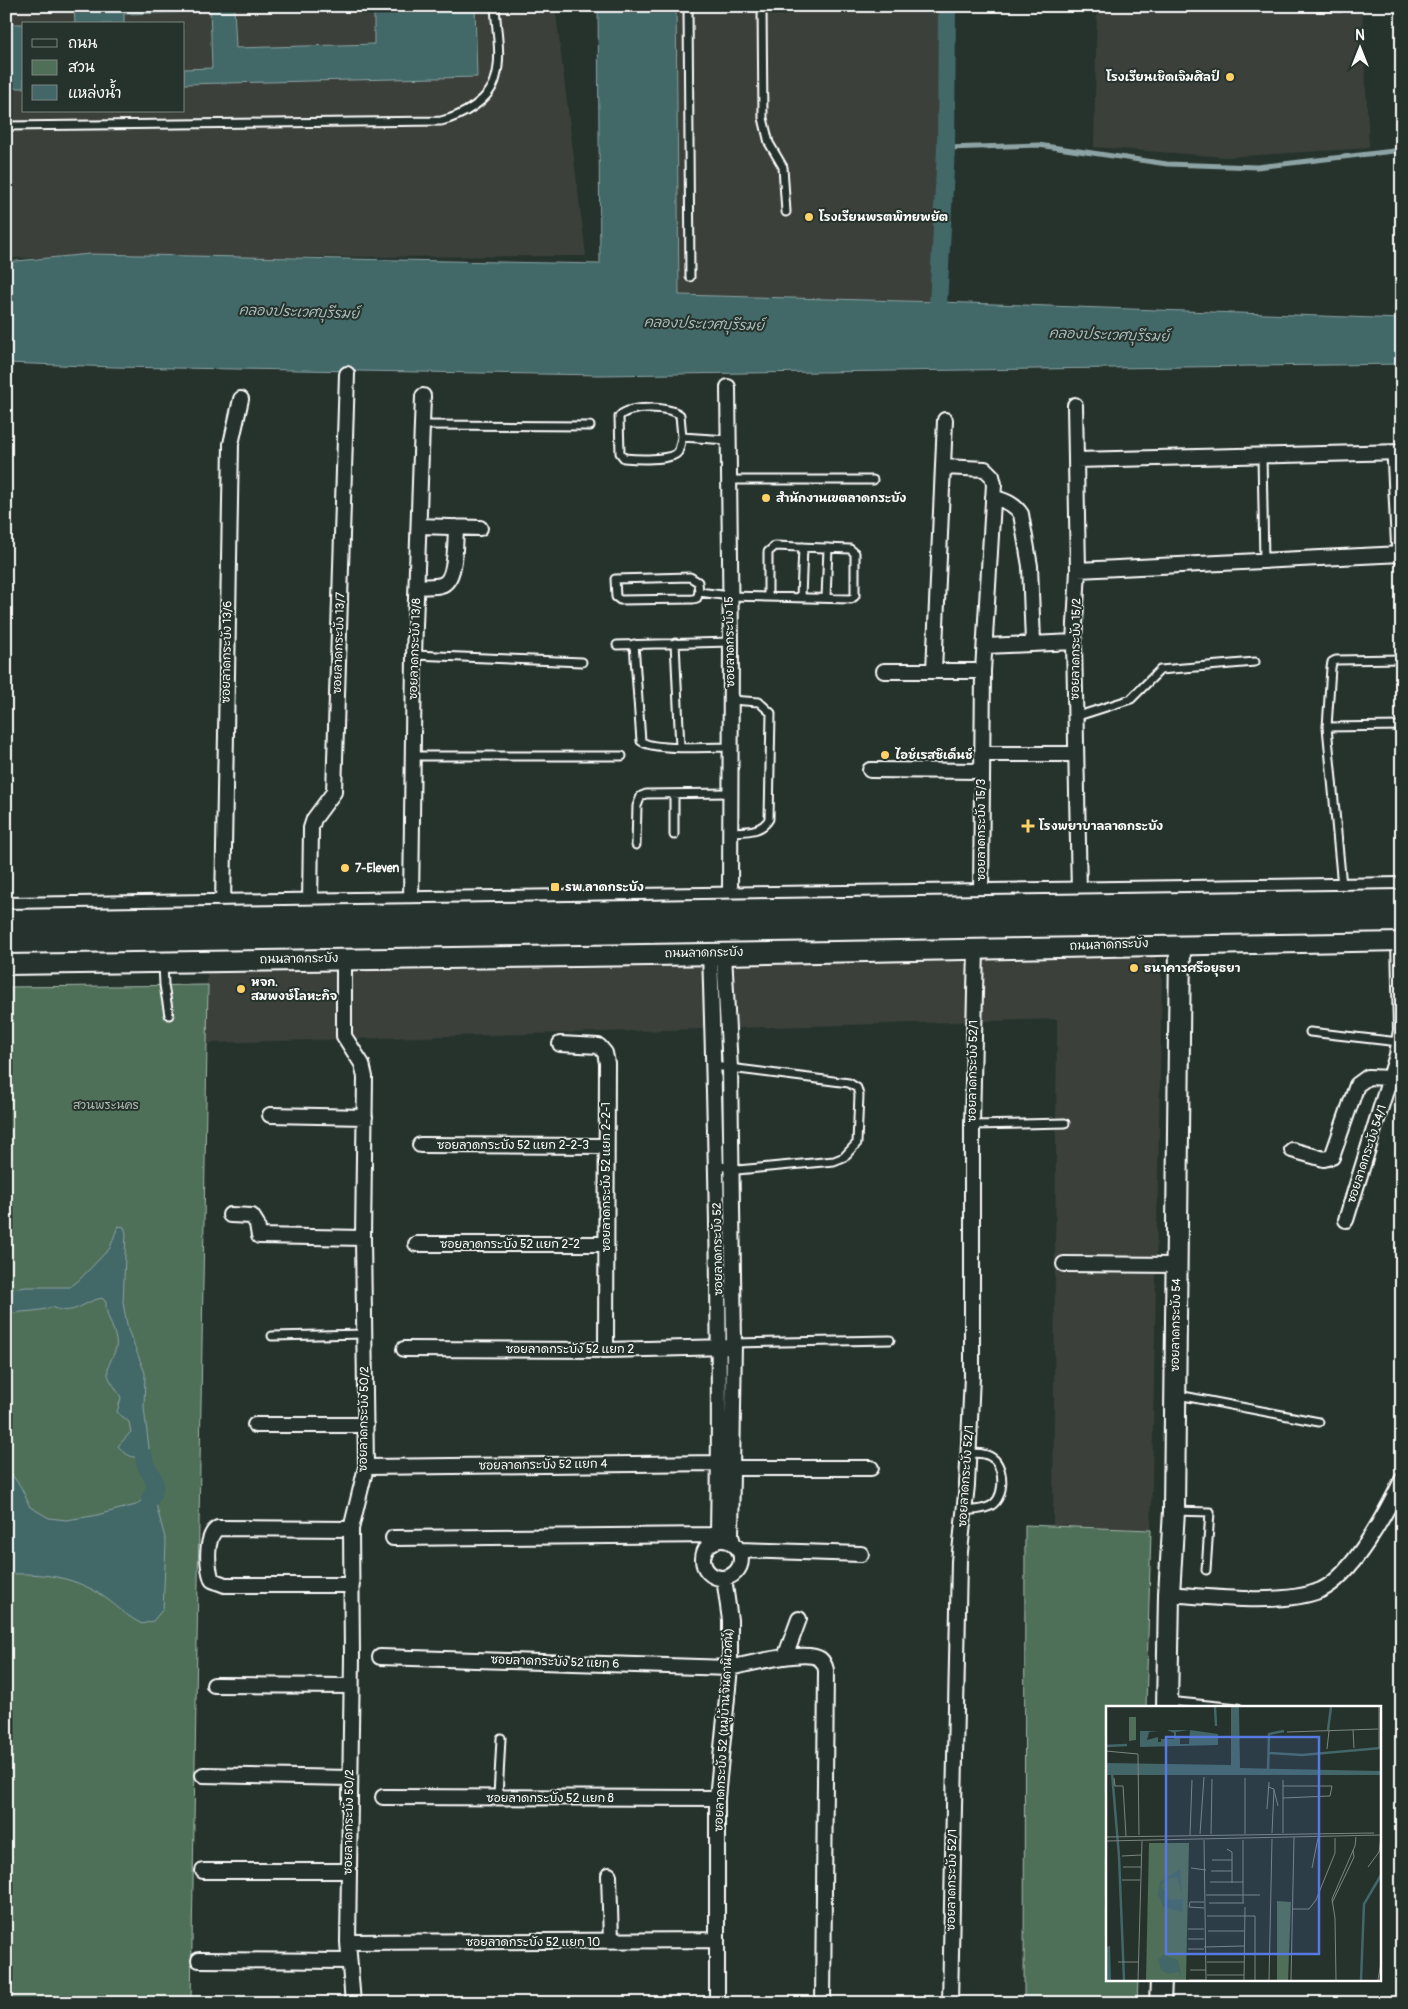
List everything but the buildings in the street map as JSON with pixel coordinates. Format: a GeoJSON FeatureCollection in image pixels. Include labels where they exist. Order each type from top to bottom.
{"type":"FeatureCollection","features":[{"type":"Feature","properties":{"kind":"main road"},"geometry":{"type":"LineString","coordinates":[[6,909],[1402,889]]}},
{"type":"Feature","properties":{"kind":"main road"},"geometry":{"type":"LineString","coordinates":[[1180,892],[1180,943]]}},
{"type":"Feature","properties":{"kind":"main road"},"geometry":{"type":"LineString","coordinates":[[6,921],[1402,901]]}},
{"type":"Feature","properties":{"kind":"main road"},"geometry":{"type":"LineString","coordinates":[[6,942],[1401,933]]}},
{"type":"Feature","properties":{"kind":"main road","name":"ถนนลาดกระบัง"},"geometry":{"type":"LineString","coordinates":[[6,962],[344,959],[976,948],[1180,943],[1401,933]]}},
{"type":"Feature","properties":{"kind":"main road","name":"ซอยลาดกระบัง 54"},"geometry":{"type":"LineString","coordinates":[[1167,1704],[1169,1594],[1174,1511],[1180,943]]}},
{"type":"Feature","properties":{"kind":"main road"},"geometry":{"type":"LineString","coordinates":[[1160,2003],[1161,1982]]}},
{"type":"Feature","properties":{"kind":"street","name":"ซอยลาดกระบัง 13/7"},"geometry":{"type":"LineString","coordinates":[[310,905],[311,828],[314,819],[334,792],[347,374]]}},
{"type":"Feature","properties":{"kind":"street","name":"ซอยลาดกระบัง 15"},"geometry":{"type":"LineString","coordinates":[[728,387],[731,642],[730,898]]}},
{"type":"Feature","properties":{"kind":"street","name":"ซอยลาดกระบัง 13/8"},"geometry":{"type":"LineString","coordinates":[[411,902],[414,655],[423,396]]}},
{"type":"Feature","properties":{"kind":"street","name":"ซอยลาดกระบัง 13/6"},"geometry":{"type":"LineString","coordinates":[[223,906],[231,444],[241,399]]}},
{"type":"Feature","properties":{"kind":"street","name":"ซอยลาดกระบัง 15/2"},"geometry":{"type":"LineString","coordinates":[[1075,405],[1078,570],[1074,642],[1078,893]]}},
{"type":"Feature","properties":{"kind":"street"},"geometry":{"type":"LineString","coordinates":[[934,671],[945,420]]}},
{"type":"Feature","properties":{"kind":"street"},"geometry":{"type":"LineString","coordinates":[[1076,460],[1397,452]]}},
{"type":"Feature","properties":{"kind":"street","name":"ซอยลาดกระบัง 15/3"},"geometry":{"type":"LineString","coordinates":[[944,467],[985,469],[989,471],[994,484],[986,646],[983,671],[981,894]]}},
{"type":"Feature","properties":{"kind":"street"},"geometry":{"type":"LineString","coordinates":[[993,497],[1017,508],[1021,514],[1030,566],[1033,642]]}},
{"type":"Feature","properties":{"kind":"street"},"geometry":{"type":"LineString","coordinates":[[419,526],[480,528]]}},
{"type":"Feature","properties":{"kind":"street"},"geometry":{"type":"LineString","coordinates":[[417,587],[442,585],[448,581],[454,564],[456,527]]}},
{"type":"Feature","properties":{"kind":"street"},"geometry":{"type":"LineString","coordinates":[[1078,570],[1399,555]]}},
{"type":"Feature","properties":{"kind":"street"},"geometry":{"type":"LineString","coordinates":[[986,646],[1033,642],[1074,642]]}},
{"type":"Feature","properties":{"kind":"street"},"geometry":{"type":"LineString","coordinates":[[884,671],[983,671]]}},
{"type":"Feature","properties":{"kind":"street"},"geometry":{"type":"LineString","coordinates":[[981,754],[1076,754]]}},
{"type":"Feature","properties":{"kind":"street"},"geometry":{"type":"LineString","coordinates":[[870,770],[981,771]]}},
{"type":"Feature","properties":{"kind":"street","name":"ซอยลาดกระบัง 54/1"},"geometry":{"type":"LineString","coordinates":[[1346,1220],[1391,1078],[1400,1034],[1401,933]]}},
{"type":"Feature","properties":{"kind":"street","name":"ซอยลาดกระบัง 52/1"},"geometry":{"type":"LineString","coordinates":[[950,2003],[959,1571],[969,1453],[972,1376],[972,1125],[976,948]]}},
{"type":"Feature","properties":{"kind":"street","name":"ซอยลาดกระบัง 52"},"geometry":{"type":"LineString","coordinates":[[717,953],[714,1066],[719,1348],[726,1464],[731,1536],[741,1557],[737,1571],[724,1578],[716,1577],[709,1572],[704,1565],[703,1557],[706,1549],[715,1539],[726,1464],[734,1343],[730,1069],[717,953]]}},
{"type":"Feature","properties":{"kind":"street","name":"ซอยลาดกระบัง 50/2"},"geometry":{"type":"LineString","coordinates":[[344,959],[344,1036],[365,1072],[363,1238],[366,1467],[351,1529],[348,1961],[353,2003]]}},
{"type":"Feature","properties":{"kind":"street","name":"ซอยลาดกระบัง 52 แยก 2-2-1"},"geometry":{"type":"LineString","coordinates":[[560,1044],[592,1044],[599,1046],[605,1053],[606,1350]]}},
{"type":"Feature","properties":{"kind":"street"},"geometry":{"type":"LineString","coordinates":[[1292,1150],[1324,1160],[1332,1157],[1357,1085],[1368,1077],[1391,1078]]}},
{"type":"Feature","properties":{"kind":"street"},"geometry":{"type":"LineString","coordinates":[[270,1115],[365,1117]]}},
{"type":"Feature","properties":{"kind":"street","name":"ซอยลาดกระบัง 52 แยก 2-2-3"},"geometry":{"type":"LineString","coordinates":[[420,1145],[606,1146]]}},
{"type":"Feature","properties":{"kind":"street"},"geometry":{"type":"LineString","coordinates":[[230,1215],[252,1216],[259,1236],[363,1238]]}},
{"type":"Feature","properties":{"kind":"street","name":"ซอยลาดกระบัง 52 แยก 2-2"},"geometry":{"type":"LineString","coordinates":[[416,1244],[605,1244]]}},
{"type":"Feature","properties":{"kind":"street"},"geometry":{"type":"LineString","coordinates":[[1064,1264],[1177,1265]]}},
{"type":"Feature","properties":{"kind":"street","name":"ซอยลาดกระบัง 52 แยก 2"},"geometry":{"type":"LineString","coordinates":[[404,1348],[606,1350],[726,1348],[734,1343]]}},
{"type":"Feature","properties":{"kind":"street"},"geometry":{"type":"LineString","coordinates":[[255,1425],[366,1425]]}},
{"type":"Feature","properties":{"kind":"street","name":"ซอยลาดกระบัง 52 แยก 4"},"geometry":{"type":"LineString","coordinates":[[366,1467],[726,1464],[871,1468]]}},
{"type":"Feature","properties":{"kind":"street"},"geometry":{"type":"LineString","coordinates":[[1169,1594],[1272,1599],[1321,1590],[1336,1580],[1354,1560],[1388,1509],[1402,1480]]}},
{"type":"Feature","properties":{"kind":"street"},"geometry":{"type":"LineString","coordinates":[[351,1529],[218,1528],[212,1531],[210,1537],[209,1572],[212,1580],[225,1585],[352,1585]]}},
{"type":"Feature","properties":{"kind":"street"},"geometry":{"type":"LineString","coordinates":[[393,1538],[715,1539],[728,1540],[736,1547],[861,1554]]}},
{"type":"Feature","properties":{"kind":"street","name":"ซอยลาดกระบัง 52 (หมู่บ้านจินดานิเวศน์)"},"geometry":{"type":"LineString","coordinates":[[717,2003],[718,1798],[730,1668],[730,1620],[724,1578]]}},
{"type":"Feature","properties":{"kind":"street"},"geometry":{"type":"LineString","coordinates":[[784,1657],[799,1618]]}},
{"type":"Feature","properties":{"kind":"street","name":"ซอยลาดกระบัง 52 แยก 6"},"geometry":{"type":"LineString","coordinates":[[380,1657],[730,1668],[784,1657],[814,1656],[824,1663],[826,1670],[823,2003]]}},
{"type":"Feature","properties":{"kind":"street"},"geometry":{"type":"LineString","coordinates":[[214,1685],[350,1686]]}},
{"type":"Feature","properties":{"kind":"street"},"geometry":{"type":"LineString","coordinates":[[203,1775],[350,1778]]}},
{"type":"Feature","properties":{"kind":"street","name":"ซอยลาดกระบัง 52 แยก 8"},"geometry":{"type":"LineString","coordinates":[[383,1797],[718,1798]]}},
{"type":"Feature","properties":{"kind":"street"},"geometry":{"type":"LineString","coordinates":[[203,1871],[349,1871]]}},
{"type":"Feature","properties":{"kind":"street"},"geometry":{"type":"LineString","coordinates":[[609,1875],[611,1941]]}},
{"type":"Feature","properties":{"kind":"street","name":"ซอยลาดกระบัง 52 แยก 10"},"geometry":{"type":"LineString","coordinates":[[348,1942],[718,1940]]}},
{"type":"Feature","properties":{"kind":"street"},"geometry":{"type":"LineString","coordinates":[[199,1960],[348,1961]]}},
{"type":"Feature","properties":{"kind":"lane"},"geometry":{"type":"LineString","coordinates":[[6,126],[440,121],[455,118],[474,106],[492,88],[497,76],[495,6]]}},
{"type":"Feature","properties":{"kind":"lane"},"geometry":{"type":"LineString","coordinates":[[688,6],[690,277]]}},
{"type":"Feature","properties":{"kind":"lane"},"geometry":{"type":"LineString","coordinates":[[762,6],[763,118],[769,144],[783,167],[786,212]]}},
{"type":"Feature","properties":{"kind":"lane"},"geometry":{"type":"LineString","coordinates":[[1305,6],[1340,7]]}},
{"type":"Feature","properties":{"kind":"lane"},"geometry":{"type":"LineString","coordinates":[[669,409],[680,416],[682,437],[679,450],[674,455],[664,458],[624,458],[620,454],[619,417],[623,412],[629,410],[669,409]]}},
{"type":"Feature","properties":{"kind":"lane"},"geometry":{"type":"LineString","coordinates":[[422,425],[590,426]]}},
{"type":"Feature","properties":{"kind":"lane"},"geometry":{"type":"LineString","coordinates":[[682,437],[728,440]]}},
{"type":"Feature","properties":{"kind":"lane"},"geometry":{"type":"LineString","coordinates":[[1397,452],[1399,555]]}},
{"type":"Feature","properties":{"kind":"lane"},"geometry":{"type":"LineString","coordinates":[[1262,455],[1264,560]]}},
{"type":"Feature","properties":{"kind":"lane"},"geometry":{"type":"LineString","coordinates":[[729,480],[873,480]]}},
{"type":"Feature","properties":{"kind":"lane"},"geometry":{"type":"LineString","coordinates":[[699,592],[730,596],[801,598],[826,598],[851,599],[855,596],[855,553],[850,548],[775,546],[771,548],[768,552],[768,597]]}},
{"type":"Feature","properties":{"kind":"lane"},"geometry":{"type":"LineString","coordinates":[[801,598],[803,547]]}},
{"type":"Feature","properties":{"kind":"lane"},"geometry":{"type":"LineString","coordinates":[[826,598],[828,548]]}},
{"type":"Feature","properties":{"kind":"lane"},"geometry":{"type":"LineString","coordinates":[[690,577],[698,582],[699,592],[697,598],[693,599],[620,600],[616,597],[615,579],[690,577]]}},
{"type":"Feature","properties":{"kind":"lane"},"geometry":{"type":"LineString","coordinates":[[616,645],[731,642]]}},
{"type":"Feature","properties":{"kind":"lane"},"geometry":{"type":"LineString","coordinates":[[675,643],[680,747]]}},
{"type":"Feature","properties":{"kind":"lane"},"geometry":{"type":"LineString","coordinates":[[634,644],[641,742],[644,745],[730,747]]}},
{"type":"Feature","properties":{"kind":"lane"},"geometry":{"type":"LineString","coordinates":[[414,655],[582,662]]}},
{"type":"Feature","properties":{"kind":"lane"},"geometry":{"type":"LineString","coordinates":[[1343,890],[1327,727],[1332,662],[1336,660],[1402,659]]}},
{"type":"Feature","properties":{"kind":"lane"},"geometry":{"type":"LineString","coordinates":[[1075,717],[1131,699],[1160,670],[1255,662]]}},
{"type":"Feature","properties":{"kind":"lane"},"geometry":{"type":"LineString","coordinates":[[730,832],[756,830],[765,825],[769,819],[771,713],[766,707],[756,701],[731,700]]}},
{"type":"Feature","properties":{"kind":"lane"},"geometry":{"type":"LineString","coordinates":[[1327,727],[1402,726]]}},
{"type":"Feature","properties":{"kind":"lane"},"geometry":{"type":"LineString","coordinates":[[413,756],[622,756]]}},
{"type":"Feature","properties":{"kind":"lane"},"geometry":{"type":"LineString","coordinates":[[636,845],[637,806],[641,796],[646,794],[730,793]]}},
{"type":"Feature","properties":{"kind":"lane"},"geometry":{"type":"LineString","coordinates":[[674,794],[674,835]]}},
{"type":"Feature","properties":{"kind":"lane"},"geometry":{"type":"LineString","coordinates":[[163,961],[164,985],[169,1016]]}},
{"type":"Feature","properties":{"kind":"lane"},"geometry":{"type":"LineString","coordinates":[[1310,1032],[1400,1034]]}},
{"type":"Feature","properties":{"kind":"lane"},"geometry":{"type":"LineString","coordinates":[[714,1066],[849,1083],[857,1088],[859,1095],[857,1143],[844,1157],[834,1161],[737,1170],[717,1165]]}},
{"type":"Feature","properties":{"kind":"lane"},"geometry":{"type":"LineString","coordinates":[[972,1125],[1065,1123]]}},
{"type":"Feature","properties":{"kind":"lane"},"geometry":{"type":"LineString","coordinates":[[272,1336],[365,1334]]}},
{"type":"Feature","properties":{"kind":"lane"},"geometry":{"type":"LineString","coordinates":[[734,1343],[890,1340]]}},
{"type":"Feature","properties":{"kind":"lane"},"geometry":{"type":"LineString","coordinates":[[1175,1394],[1319,1422]]}},
{"type":"Feature","properties":{"kind":"lane"},"geometry":{"type":"LineString","coordinates":[[965,1510],[989,1507],[995,1502],[1002,1481],[1000,1468],[994,1459],[985,1454],[969,1453]]}},
{"type":"Feature","properties":{"kind":"lane"},"geometry":{"type":"LineString","coordinates":[[1174,1511],[1210,1512],[1206,1570]]}},
{"type":"Feature","properties":{"kind":"lane"},"geometry":{"type":"LineString","coordinates":[[1167,1704],[1202,1706]]}},
{"type":"Feature","properties":{"kind":"lane"},"geometry":{"type":"LineString","coordinates":[[498,1798],[501,1738]]}},
{"type":"Feature","properties":{"kind":"shaded area"},"geometry":{"type":"Polygon","coordinates":[[[6,6],[555,6],[586,256],[6,258],[6,6]]]}},
{"type":"Feature","properties":{"kind":"shaded area","name":"โรงเรียนพรตพิทยพยัต"},"geometry":{"type":"Polygon","coordinates":[[[676,6],[938,6],[940,302],[679,295],[676,6]]]}},
{"type":"Feature","properties":{"kind":"shaded area","name":"โรงเรียนเชิดเจิมศิลป์"},"geometry":{"type":"Polygon","coordinates":[[[1097,6],[1362,6],[1369,148],[1226,157],[1094,147],[1097,6]]]}},
{"type":"Feature","properties":{"kind":"shaded area"},"geometry":{"type":"Polygon","coordinates":[[[1155,957],[1162,974],[1151,1530],[1053,1525],[1057,1019],[207,1043],[207,967],[1155,957]]]}},
{"type":"Feature","properties":{"kind":"green space","name":"สวนพระนคร"},"geometry":{"type":"Polygon","coordinates":[[[208,985],[191,2003],[6,2003],[6,987],[208,985]]]}},
{"type":"Feature","properties":{"kind":"green space"},"geometry":{"type":"Polygon","coordinates":[[[1025,1525],[1151,1530],[1146,1706],[1106,1706],[1106,1982],[1138,1982],[1137,2003],[1024,2003],[1025,1525]]]}},
{"type":"Feature","properties":{"kind":"water"},"geometry":{"type":"Polygon","coordinates":[[[74,6],[199,6],[199,12],[124,14],[124,22],[75,22],[74,6]]]}},
{"type":"Feature","properties":{"kind":"water"},"geometry":{"type":"Polygon","coordinates":[[[210,6],[234,6],[236,48],[374,44],[374,6],[475,6],[477,77],[185,84],[185,69],[212,68],[210,6]]]}},
{"type":"Feature","properties":{"kind":"water","name":"คลองประเวศบุรีรมย์"},"geometry":{"type":"Polygon","coordinates":[[[598,6],[676,6],[679,295],[940,302],[1402,319],[1402,364],[601,375],[114,367],[6,363],[6,262],[90,254],[600,264],[598,6]]]}},
{"type":"Feature","properties":{"kind":"water"},"geometry":{"type":"Polygon","coordinates":[[[6,24],[22,24],[22,88],[6,88],[6,24]]]}},
{"type":"Feature","properties":{"kind":"water"},"geometry":{"type":"Polygon","coordinates":[[[118,1226],[124,1227],[126,1233],[123,1303],[128,1330],[145,1373],[144,1408],[149,1448],[144,1457],[129,1456],[118,1446],[131,1432],[129,1422],[117,1412],[121,1398],[108,1374],[116,1344],[106,1302],[102,1298],[72,1310],[60,1310],[52,1307],[6,1315],[6,1290],[26,1287],[70,1287],[110,1248],[118,1226]]]}},
{"type":"Feature","properties":{"kind":"water"},"geometry":{"type":"Polygon","coordinates":[[[6,1467],[21,1487],[30,1507],[49,1518],[66,1520],[93,1516],[136,1505],[142,1500],[150,1499],[156,1504],[166,1542],[163,1609],[153,1621],[142,1624],[95,1591],[71,1581],[46,1575],[6,1574],[6,1467]]]}},
{"type":"Feature","properties":{"kind":"waterway"},"geometry":{"type":"LineString","coordinates":[[937,326],[946,148],[947,6]]}},
{"type":"Feature","properties":{"kind":"waterway"},"geometry":{"type":"LineString","coordinates":[[946,148],[1038,145],[1167,164],[1257,167],[1402,150]]}},
{"type":"Feature","properties":{"kind":"waterway"},"geometry":{"type":"LineString","coordinates":[[144,1457],[155,1486],[150,1499]]}},
{"type":"Feature","properties":{"kind":"place","name":"โรงเรียนเชิดเจิมศิลป์"},"geometry":{"type":"Point","coordinates":[1230,77]}},
{"type":"Feature","properties":{"kind":"place","name":"โรงเรียนพรตพิทยพยัต"},"geometry":{"type":"Point","coordinates":[809,217]}},
{"type":"Feature","properties":{"kind":"place","name":"สำนักงานเขตลาดกระบัง"},"geometry":{"type":"Point","coordinates":[766,498]}},
{"type":"Feature","properties":{"kind":"place","name":"ไอช์เรสซิเด็นช์"},"geometry":{"type":"Point","coordinates":[885,755]}},
{"type":"Feature","properties":{"kind":"place","name":"โรงพยาบาลลาดกระบัง"},"geometry":{"type":"Point","coordinates":[1028,826]}},
{"type":"Feature","properties":{"kind":"place","name":"7-Eleven"},"geometry":{"type":"Point","coordinates":[345,868]}},
{"type":"Feature","properties":{"kind":"place","name":"รพ.ลาดกระบัง"},"geometry":{"type":"Point","coordinates":[555,887]}},
{"type":"Feature","properties":{"kind":"place","name":"ธนาคารศรีอยุธยา"},"geometry":{"type":"Point","coordinates":[1134,968]}},
{"type":"Feature","properties":{"kind":"place","name":"หจก. สมพงษ์โลหะกิจ"},"geometry":{"type":"Point","coordinates":[241,989]}}]}
